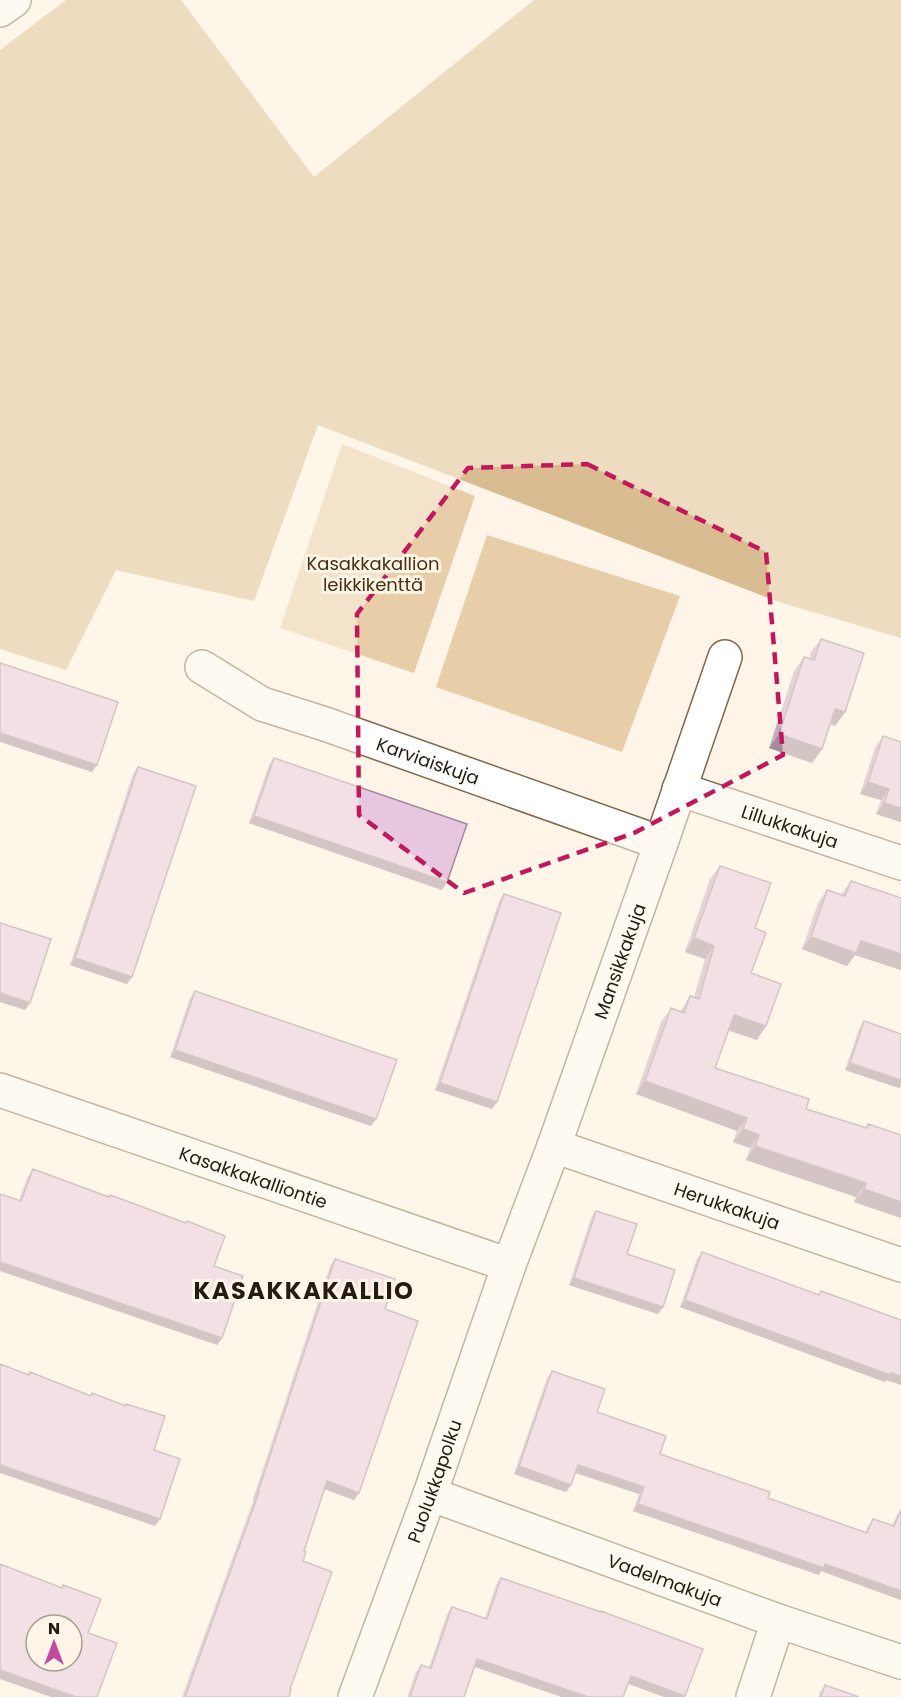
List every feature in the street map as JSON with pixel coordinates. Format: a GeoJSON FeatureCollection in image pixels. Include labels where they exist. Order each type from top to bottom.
{"type":"FeatureCollection","features":[{"type":"Feature","properties":{"kind":"street"},"geometry":{"type":"LineString","coordinates":[[0,10],[14,0]]}},
{"type":"Feature","properties":{"kind":"street","name":"Mansikkakuja"},"geometry":{"type":"LineString","coordinates":[[509,1264],[554,1146],[724,657]]}},
{"type":"Feature","properties":{"kind":"street","name":"Karviaiskuja"},"geometry":{"type":"LineString","coordinates":[[202,667],[262,704],[325,724],[661,843]]}},
{"type":"Feature","properties":{"kind":"street","name":"Lillukkakuja"},"geometry":{"type":"LineString","coordinates":[[679,789],[901,863]]}},
{"type":"Feature","properties":{"kind":"street","name":"Kasakkakalliontie"},"geometry":{"type":"LineString","coordinates":[[0,1090],[509,1264]]}},
{"type":"Feature","properties":{"kind":"street","name":"Herukkakuja"},"geometry":{"type":"LineString","coordinates":[[554,1146],[901,1265]]}},
{"type":"Feature","properties":{"kind":"street","name":"Puolukkapolku"},"geometry":{"type":"LineString","coordinates":[[355,1697],[430,1494],[509,1264]]}},
{"type":"Feature","properties":{"kind":"street","name":"Vadelmakuja"},"geometry":{"type":"LineString","coordinates":[[430,1494],[778,1621],[901,1662]]}},
{"type":"Feature","properties":{"kind":"street"},"geometry":{"type":"LineString","coordinates":[[753,1697],[778,1621]]}},
{"type":"Feature","properties":{"kind":"highlighted area"},"geometry":{"type":"Polygon","coordinates":[[[587,464],[766,552],[783,755],[634,833],[464,893],[359,815],[357,614],[468,468],[587,464]]]}},
{"type":"Feature","properties":{"kind":"green space","name":"Kasakkakallion leikkikenttä"},"geometry":{"type":"Polygon","coordinates":[[[342,444],[475,496],[414,673],[280,628],[342,444]]]}},
{"type":"Feature","properties":{"kind":"green space"},"geometry":{"type":"Polygon","coordinates":[[[487,535],[680,596],[622,752],[436,687],[487,535]]]}},
{"type":"Feature","properties":{"kind":"shaded area"},"geometry":{"type":"Polygon","coordinates":[[[66,0],[181,0],[314,177],[534,0],[901,0],[901,638],[779,602],[318,425],[254,601],[116,570],[66,670],[0,649],[0,50],[66,0]]]}},
{"type":"Feature","properties":{"kind":"building"},"geometry":{"type":"Polygon","coordinates":[[[821,639],[864,653],[845,712],[835,709],[822,749],[779,734],[804,657],[814,660],[821,639]]]}},
{"type":"Feature","properties":{"kind":"building"},"geometry":{"type":"Polygon","coordinates":[[[0,663],[118,702],[97,765],[0,733],[0,663]]]}},
{"type":"Feature","properties":{"kind":"building"},"geometry":{"type":"Polygon","coordinates":[[[883,736],[901,742],[901,808],[884,803],[889,789],[868,782],[883,736]]]}},
{"type":"Feature","properties":{"kind":"building"},"geometry":{"type":"Polygon","coordinates":[[[274,758],[467,824],[447,882],[254,816],[274,758]]]}},
{"type":"Feature","properties":{"kind":"building"},"geometry":{"type":"Polygon","coordinates":[[[138,767],[196,786],[132,977],[75,958],[138,767]]]}},
{"type":"Feature","properties":{"kind":"building"},"geometry":{"type":"Polygon","coordinates":[[[720,866],[771,883],[755,928],[766,933],[751,973],[781,984],[766,1026],[734,1015],[715,1068],[809,1099],[806,1109],[867,1128],[868,1124],[901,1135],[901,1202],[864,1189],[866,1183],[755,1146],[759,1135],[743,1129],[747,1118],[645,1081],[671,1008],[684,1013],[690,996],[699,999],[714,946],[694,938],[720,866]]]}},
{"type":"Feature","properties":{"kind":"building"},"geometry":{"type":"Polygon","coordinates":[[[851,881],[901,898],[901,954],[861,941],[856,953],[811,937],[827,890],[845,896],[851,881]]]}},
{"type":"Feature","properties":{"kind":"building"},"geometry":{"type":"Polygon","coordinates":[[[504,894],[561,913],[497,1102],[440,1083],[504,894]]]}},
{"type":"Feature","properties":{"kind":"building"},"geometry":{"type":"Polygon","coordinates":[[[0,923],[51,939],[30,1003],[0,993],[0,923]]]}},
{"type":"Feature","properties":{"kind":"building"},"geometry":{"type":"Polygon","coordinates":[[[195,991],[397,1060],[376,1119],[175,1050],[195,991]]]}},
{"type":"Feature","properties":{"kind":"building"},"geometry":{"type":"Polygon","coordinates":[[[864,1021],[901,1034],[901,1080],[850,1063],[864,1021]]]}},
{"type":"Feature","properties":{"kind":"building"},"geometry":{"type":"Polygon","coordinates":[[[33,1169],[225,1236],[214,1266],[243,1276],[222,1338],[0,1262],[0,1194],[21,1201],[33,1169]]]}},
{"type":"Feature","properties":{"kind":"building"},"geometry":{"type":"Polygon","coordinates":[[[596,1211],[637,1224],[627,1254],[675,1270],[663,1307],[574,1278],[596,1211]]]}},
{"type":"Feature","properties":{"kind":"building"},"geometry":{"type":"Polygon","coordinates":[[[702,1252],[819,1295],[821,1291],[901,1320],[901,1376],[891,1373],[890,1375],[685,1300],[702,1252]]]}},
{"type":"Feature","properties":{"kind":"building"},"geometry":{"type":"Polygon","coordinates":[[[335,1259],[395,1279],[385,1309],[418,1321],[359,1493],[327,1481],[304,1551],[306,1552],[303,1561],[332,1572],[289,1697],[185,1697],[259,1492],[335,1259]]]}},
{"type":"Feature","properties":{"kind":"building"},"geometry":{"type":"Polygon","coordinates":[[[0,1364],[29,1375],[30,1372],[91,1396],[92,1393],[126,1406],[126,1404],[165,1416],[154,1450],[180,1459],[160,1519],[0,1465],[0,1364]]]}},
{"type":"Feature","properties":{"kind":"building"},"geometry":{"type":"Polygon","coordinates":[[[552,1371],[605,1389],[597,1412],[666,1436],[660,1454],[770,1492],[768,1498],[867,1533],[873,1519],[894,1526],[901,1510],[901,1591],[825,1564],[824,1568],[638,1504],[644,1487],[578,1465],[571,1485],[519,1466],[552,1371]]]}},
{"type":"Feature","properties":{"kind":"building"},"geometry":{"type":"Polygon","coordinates":[[[0,1564],[62,1588],[63,1585],[101,1599],[88,1633],[117,1643],[97,1697],[76,1697],[0,1670],[0,1564]]]}},
{"type":"Feature","properties":{"kind":"building"},"geometry":{"type":"Polygon","coordinates":[[[501,1578],[601,1611],[703,1649],[685,1696],[631,1676],[623,1697],[588,1697],[477,1659],[464,1697],[410,1697],[421,1665],[431,1668],[452,1607],[487,1619],[501,1578]]]}},
{"type":"Feature","properties":{"kind":"building"},"geometry":{"type":"Polygon","coordinates":[[[825,1685],[859,1697],[821,1697],[825,1685]]]}},
{"type":"Feature","properties":{"kind":"district","name":"KASAKKAKALLIO"},"geometry":{"type":"Point","coordinates":[304,1290]}}]}
